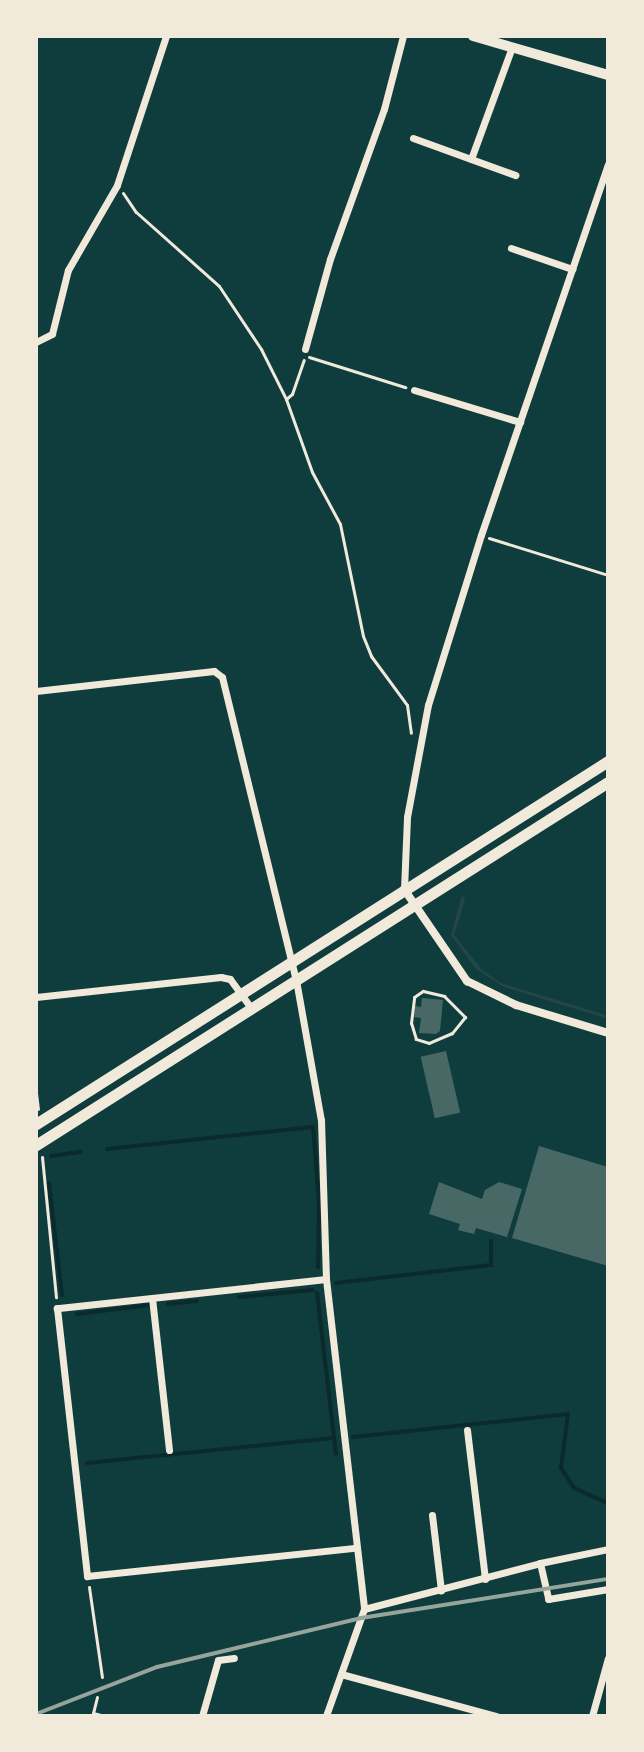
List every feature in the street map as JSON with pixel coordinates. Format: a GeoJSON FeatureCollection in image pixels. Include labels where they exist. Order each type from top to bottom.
{"type":"FeatureCollection","features":[{"type":"Feature","properties":{"kind":"highway"},"geometry":{"type":"LineString","coordinates":[[36,1124],[608,761]]}},
{"type":"Feature","properties":{"kind":"highway"},"geometry":{"type":"LineString","coordinates":[[38,1144],[608,782]]}},
{"type":"Feature","properties":{"kind":"main road"},"geometry":{"type":"LineString","coordinates":[[473,36],[490,38],[608,75]]}},
{"type":"Feature","properties":{"kind":"street"},"geometry":{"type":"LineString","coordinates":[[36,342],[52,334],[68,270],[117,185],[166,36]]}},
{"type":"Feature","properties":{"kind":"street"},"geometry":{"type":"LineString","coordinates":[[305,352],[330,259],[384,109],[403,36]]}},
{"type":"Feature","properties":{"kind":"street"},"geometry":{"type":"LineString","coordinates":[[471,159],[512,47]]}},
{"type":"Feature","properties":{"kind":"street"},"geometry":{"type":"LineString","coordinates":[[413,138],[515,175]]}},
{"type":"Feature","properties":{"kind":"street"},"geometry":{"type":"LineString","coordinates":[[608,164],[481,535],[428,705],[415,761],[404,889],[467,981],[501,999],[608,1033]]}},
{"type":"Feature","properties":{"kind":"street"},"geometry":{"type":"LineString","coordinates":[[511,248],[572,269]]}},
{"type":"Feature","properties":{"kind":"street"},"geometry":{"type":"LineString","coordinates":[[414,390],[520,422]]}},
{"type":"Feature","properties":{"kind":"street"},"geometry":{"type":"LineString","coordinates":[[36,691],[219,672],[296,980],[321,1120],[326,1279],[364,1609],[326,1716]]}},
{"type":"Feature","properties":{"kind":"street"},"geometry":{"type":"LineString","coordinates":[[36,997],[221,977],[230,979],[251,1008]]}},
{"type":"Feature","properties":{"kind":"street"},"geometry":{"type":"LineString","coordinates":[[326,1279],[57,1308],[87,1576],[355,1548]]}},
{"type":"Feature","properties":{"kind":"street"},"geometry":{"type":"LineString","coordinates":[[152,1298],[169,1450]]}},
{"type":"Feature","properties":{"kind":"street"},"geometry":{"type":"LineString","coordinates":[[467,1430],[485,1579]]}},
{"type":"Feature","properties":{"kind":"street"},"geometry":{"type":"LineString","coordinates":[[432,1515],[441,1590]]}},
{"type":"Feature","properties":{"kind":"street"},"geometry":{"type":"LineString","coordinates":[[364,1609],[540,1563],[608,1549]]}},
{"type":"Feature","properties":{"kind":"street"},"geometry":{"type":"LineString","coordinates":[[540,1563],[548,1599],[608,1589]]}},
{"type":"Feature","properties":{"kind":"street"},"geometry":{"type":"LineString","coordinates":[[202,1716],[218,1660],[234,1658]]}},
{"type":"Feature","properties":{"kind":"street"},"geometry":{"type":"LineString","coordinates":[[592,1716],[605,1679],[608,1658]]}},
{"type":"Feature","properties":{"kind":"street"},"geometry":{"type":"LineString","coordinates":[[341,1674],[496,1716]]}},
{"type":"Feature","properties":{"kind":"lane"},"geometry":{"type":"LineString","coordinates":[[423,991],[444,996],[465,1017],[452,1033],[422,1042],[416,1039],[411,1023],[414,997],[423,991]]}},
{"type":"Feature","properties":{"kind":"path"},"geometry":{"type":"LineString","coordinates":[[117,185],[136,212],[219,286],[261,349],[286,399],[312,472],[340,524],[349,580],[363,636],[371,656],[407,705],[415,761]]}},
{"type":"Feature","properties":{"kind":"path"},"geometry":{"type":"LineString","coordinates":[[286,399],[292,394],[305,352],[414,390]]}},
{"type":"Feature","properties":{"kind":"path"},"geometry":{"type":"LineString","coordinates":[[481,535],[608,575]]}},
{"type":"Feature","properties":{"kind":"path"},"geometry":{"type":"LineString","coordinates":[[38,1144],[57,1308]]}},
{"type":"Feature","properties":{"kind":"path"},"geometry":{"type":"LineString","coordinates":[[87,1576],[102,1677]]}},
{"type":"Feature","properties":{"kind":"path"},"geometry":{"type":"LineString","coordinates":[[97,1697],[93,1713],[105,1716]]}},
{"type":"Feature","properties":{"kind":"shaded area"},"geometry":{"type":"Polygon","coordinates":[[[462,895],[465,900],[454,935],[482,970],[501,983],[606,1015],[605,1018],[504,987],[475,968],[451,935],[462,895]]]}},
{"type":"Feature","properties":{"kind":"building"},"geometry":{"type":"Polygon","coordinates":[[[422,998],[443,1000],[440,1031],[436,1034],[419,1033],[421,1018],[414,1017],[415,1006],[421,1007],[422,998]]]}},
{"type":"Feature","properties":{"kind":"building"},"geometry":{"type":"Polygon","coordinates":[[[446,1051],[460,1112],[435,1118],[421,1057],[446,1051]]]}},
{"type":"Feature","properties":{"kind":"building"},"geometry":{"type":"Polygon","coordinates":[[[539,1146],[608,1167],[608,1266],[512,1238],[539,1146]]]}},
{"type":"Feature","properties":{"kind":"building"},"geometry":{"type":"Polygon","coordinates":[[[439,1182],[482,1199],[485,1190],[499,1182],[522,1189],[507,1237],[476,1228],[474,1234],[458,1230],[460,1224],[429,1214],[439,1182]]]}},
{"type":"Feature","properties":{"kind":"waterway"},"geometry":{"type":"LineString","coordinates":[[107,1149],[313,1127],[319,1202],[318,1267]]}},
{"type":"Feature","properties":{"kind":"waterway"},"geometry":{"type":"LineString","coordinates":[[51,1156],[81,1152]]}},
{"type":"Feature","properties":{"kind":"waterway"},"geometry":{"type":"LineString","coordinates":[[49,1183],[62,1295]]}},
{"type":"Feature","properties":{"kind":"waterway"},"geometry":{"type":"LineString","coordinates":[[336,1283],[491,1265],[491,1241]]}},
{"type":"Feature","properties":{"kind":"waterway"},"geometry":{"type":"LineString","coordinates":[[239,1297],[313,1290]]}},
{"type":"Feature","properties":{"kind":"waterway"},"geometry":{"type":"LineString","coordinates":[[317,1293],[336,1454]]}},
{"type":"Feature","properties":{"kind":"waterway"},"geometry":{"type":"LineString","coordinates":[[168,1304],[197,1301]]}},
{"type":"Feature","properties":{"kind":"waterway"},"geometry":{"type":"LineString","coordinates":[[77,1314],[149,1305]]}},
{"type":"Feature","properties":{"kind":"waterway"},"geometry":{"type":"LineString","coordinates":[[353,1437],[568,1414],[561,1468],[574,1488],[608,1503]]}},
{"type":"Feature","properties":{"kind":"waterway"},"geometry":{"type":"LineString","coordinates":[[87,1463],[334,1438]]}},
{"type":"Feature","properties":{"kind":"railway"},"geometry":{"type":"LineString","coordinates":[[36,1714],[157,1667],[361,1618],[608,1579]]}}]}
